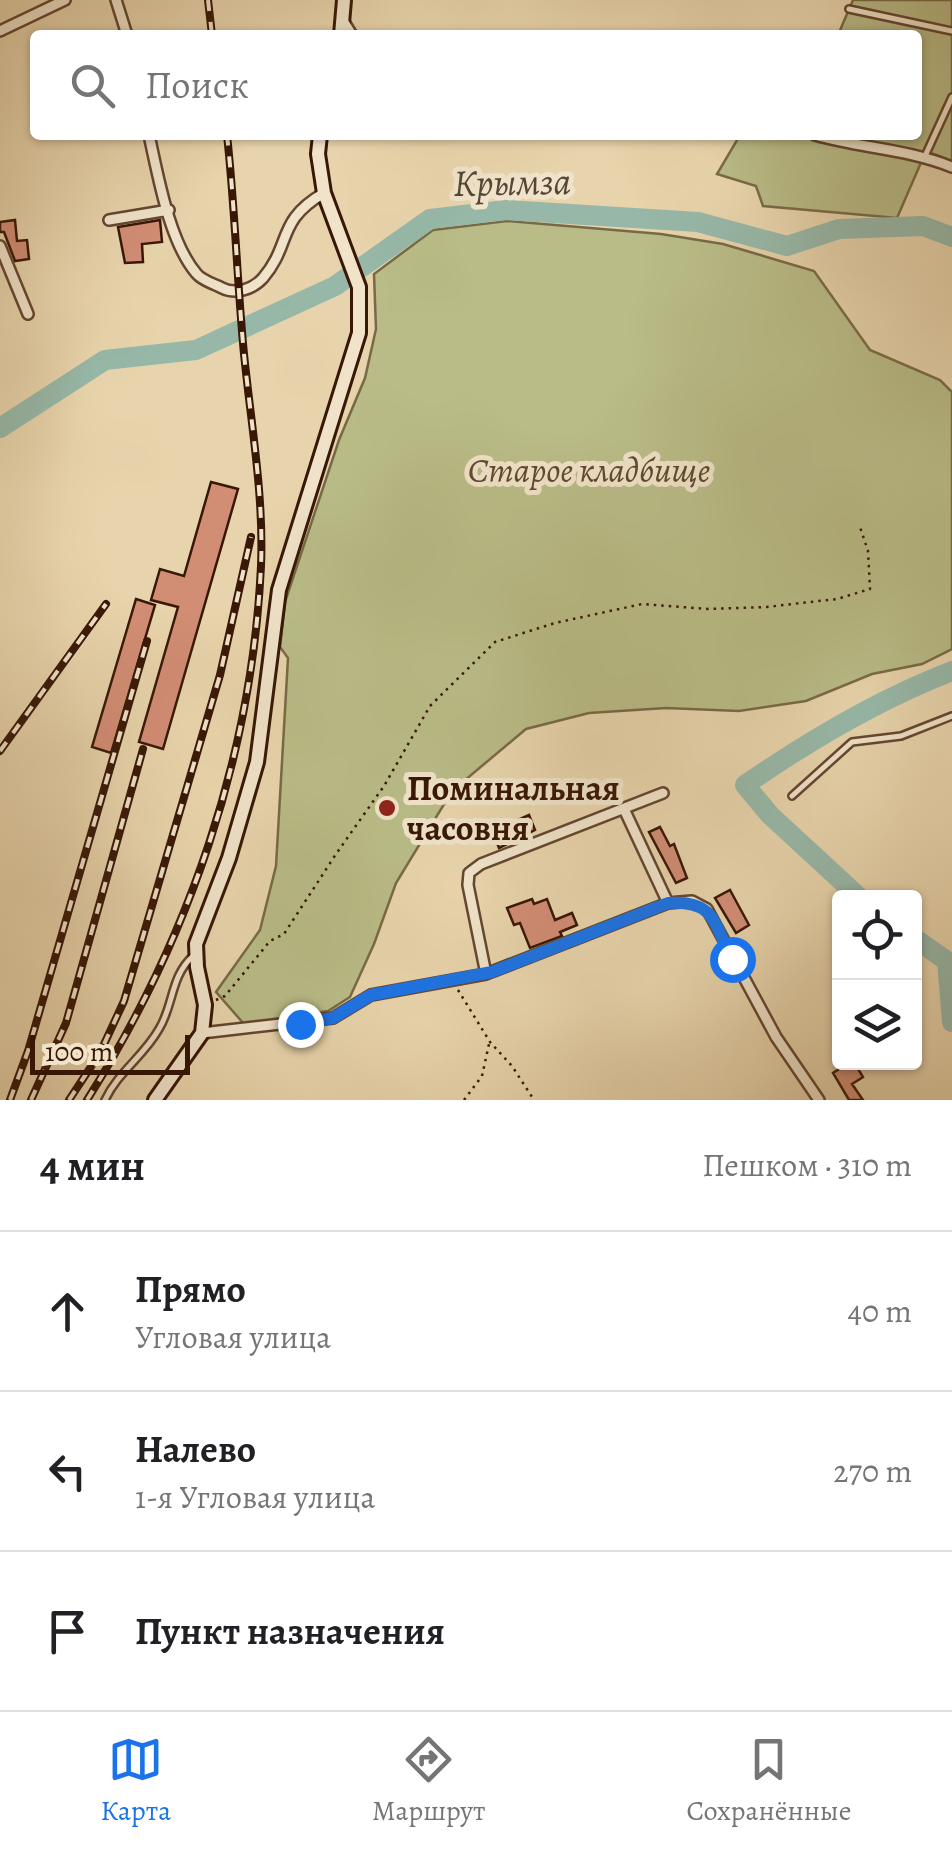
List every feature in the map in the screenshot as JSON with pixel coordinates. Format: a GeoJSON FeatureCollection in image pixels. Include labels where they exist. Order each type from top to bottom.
{"type":"FeatureCollection","features":[{"type":"Feature","properties":{"kind":"street"},"geometry":{"type":"LineString","coordinates":[[0,31],[65,0]]}},
{"type":"Feature","properties":{"kind":"street"},"geometry":{"type":"LineString","coordinates":[[116,0],[125,30]]}},
{"type":"Feature","properties":{"kind":"street"},"geometry":{"type":"LineString","coordinates":[[342,28],[344,0]]}},
{"type":"Feature","properties":{"kind":"street"},"geometry":{"type":"LineString","coordinates":[[150,140],[176,235],[197,275],[231,292],[252,288],[264,276],[301,206],[324,193]]}},
{"type":"Feature","properties":{"kind":"street"},"geometry":{"type":"LineString","coordinates":[[154,1100],[202,1033],[205,1005],[195,954],[198,934],[229,858],[256,762],[279,590],[359,332],[359,287],[324,193],[319,140]]}},
{"type":"Feature","properties":{"kind":"street"},"geometry":{"type":"LineString","coordinates":[[832,140],[925,156],[952,167]]}},
{"type":"Feature","properties":{"kind":"street"},"geometry":{"type":"LineString","coordinates":[[109,220],[169,210]]}},
{"type":"Feature","properties":{"kind":"street"},"geometry":{"type":"LineString","coordinates":[[0,246],[28,314]]}},
{"type":"Feature","properties":{"kind":"street"},"geometry":{"type":"LineString","coordinates":[[486,974],[469,873],[480,864],[664,793]]}},
{"type":"Feature","properties":{"kind":"street"},"geometry":{"type":"LineString","coordinates":[[624,809],[668,903]]}},
{"type":"Feature","properties":{"kind":"street"},"geometry":{"type":"LineString","coordinates":[[202,1033],[333,1018],[371,995],[486,974],[668,903],[692,902],[707,909],[776,1036],[820,1100]]}},
{"type":"Feature","properties":{"kind":"lane"},"geometry":{"type":"LineString","coordinates":[[849,9],[952,31]]}},
{"type":"Feature","properties":{"kind":"lane"},"geometry":{"type":"LineString","coordinates":[[925,156],[952,97]]}},
{"type":"Feature","properties":{"kind":"lane"},"geometry":{"type":"LineString","coordinates":[[792,796],[852,742],[901,736],[952,716]]}},
{"type":"Feature","properties":{"kind":"lane"},"geometry":{"type":"LineString","coordinates":[[104,1100],[113,1082],[148,1047],[162,1026],[172,985],[195,954]]}},
{"type":"Feature","properties":{"kind":"path"},"geometry":{"type":"LineString","coordinates":[[205,1005],[225,996],[270,941],[284,934],[384,786],[430,706],[495,642],[556,623],[642,604],[708,610],[837,599],[870,589],[868,551],[860,527]]}},
{"type":"Feature","properties":{"kind":"path"},"geometry":{"type":"LineString","coordinates":[[452,980],[490,1042],[512,1066],[534,1100]]}},
{"type":"Feature","properties":{"kind":"path"},"geometry":{"type":"LineString","coordinates":[[464,1100],[482,1076],[490,1042]]}},
{"type":"Feature","properties":{"kind":"green space"},"geometry":{"type":"Polygon","coordinates":[[[853,0],[952,0],[952,161],[926,151],[897,218],[763,206],[756,186],[717,174],[737,140],[922,140],[922,30],[840,30],[853,0]]]}},
{"type":"Feature","properties":{"kind":"green space","name":"Старое кладбище"},"geometry":{"type":"Polygon","coordinates":[[[507,221],[661,234],[723,244],[814,271],[870,350],[940,380],[952,392],[952,649],[922,664],[872,674],[806,701],[739,711],[666,708],[589,713],[526,729],[452,791],[396,883],[350,997],[328,1011],[244,1024],[216,992],[260,930],[276,866],[288,658],[280,647],[285,602],[339,440],[365,378],[376,329],[374,274],[433,230],[507,221]]]}},
{"type":"Feature","properties":{"kind":"building"},"geometry":{"type":"Polygon","coordinates":[[[15,220],[17,241],[27,240],[29,259],[15,261],[4,232],[0,232],[0,222],[15,220]]]}},
{"type":"Feature","properties":{"kind":"building"},"geometry":{"type":"Polygon","coordinates":[[[160,220],[162,242],[142,244],[143,262],[125,263],[118,227],[160,220]]]}},
{"type":"Feature","properties":{"kind":"building"},"geometry":{"type":"Polygon","coordinates":[[[211,482],[238,489],[163,749],[139,742],[178,607],[151,600],[160,569],[184,576],[211,482]]]}},
{"type":"Feature","properties":{"kind":"building"},"geometry":{"type":"Polygon","coordinates":[[[136,599],[155,605],[111,753],[92,747],[136,599]]]}},
{"type":"Feature","properties":{"kind":"building"},"geometry":{"type":"Polygon","coordinates":[[[529,815],[535,830],[499,848],[495,830],[529,815]]]}},
{"type":"Feature","properties":{"kind":"building"},"geometry":{"type":"Polygon","coordinates":[[[660,827],[670,846],[674,844],[687,878],[676,883],[649,832],[660,827]]]}},
{"type":"Feature","properties":{"kind":"building"},"geometry":{"type":"Polygon","coordinates":[[[730,890],[749,925],[736,933],[715,898],[730,890]]]}},
{"type":"Feature","properties":{"kind":"building"},"geometry":{"type":"Polygon","coordinates":[[[532,899],[534,904],[547,899],[555,920],[572,913],[577,925],[560,932],[562,936],[530,948],[520,923],[514,925],[507,908],[532,899]]]}},
{"type":"Feature","properties":{"kind":"building"},"geometry":{"type":"Polygon","coordinates":[[[859,1070],[863,1077],[852,1084],[863,1100],[849,1100],[833,1073],[859,1070]]]}},
{"type":"Feature","properties":{"kind":"waterway","name":"Крымза"},"geometry":{"type":"LineString","coordinates":[[0,428],[105,360],[196,350],[335,286],[430,219],[506,210],[698,222],[787,246],[839,229],[923,226],[952,237]]}},
{"type":"Feature","properties":{"kind":"waterway","name":"Крымза"},"geometry":{"type":"LineString","coordinates":[[851,890],[770,815],[745,785],[845,722],[952,671]]}},
{"type":"Feature","properties":{"kind":"waterway","name":"Крымза"},"geometry":{"type":"LineString","coordinates":[[922,944],[947,961],[952,1022]]}},
{"type":"Feature","properties":{"kind":"railway"},"geometry":{"type":"LineString","coordinates":[[208,0],[211,30]]}},
{"type":"Feature","properties":{"kind":"railway"},"geometry":{"type":"LineString","coordinates":[[87,1100],[156,975],[209,844],[229,776],[255,637],[261,513],[227,140]]}},
{"type":"Feature","properties":{"kind":"railway"},"geometry":{"type":"LineString","coordinates":[[69,1100],[100,1053],[124,1001],[220,675],[251,537]]}},
{"type":"Feature","properties":{"kind":"railway"},"geometry":{"type":"LineString","coordinates":[[0,751],[106,604]]}},
{"type":"Feature","properties":{"kind":"railway"},"geometry":{"type":"LineString","coordinates":[[10,1100],[28,1051],[147,641]]}},
{"type":"Feature","properties":{"kind":"railway"},"geometry":{"type":"LineString","coordinates":[[31,1100],[66,1023],[143,749]]}},
{"type":"Feature","properties":{"kind":"place","name":"Поминальная часовня"},"geometry":{"type":"Point","coordinates":[387,808]}},
{"type":"Feature","properties":{"kind":"route"},"geometry":{"type":"LineString","coordinates":[[300,1024],[333,1018],[371,995],[492,972],[668,903],[692,902],[707,909],[732,959]]}}]}
